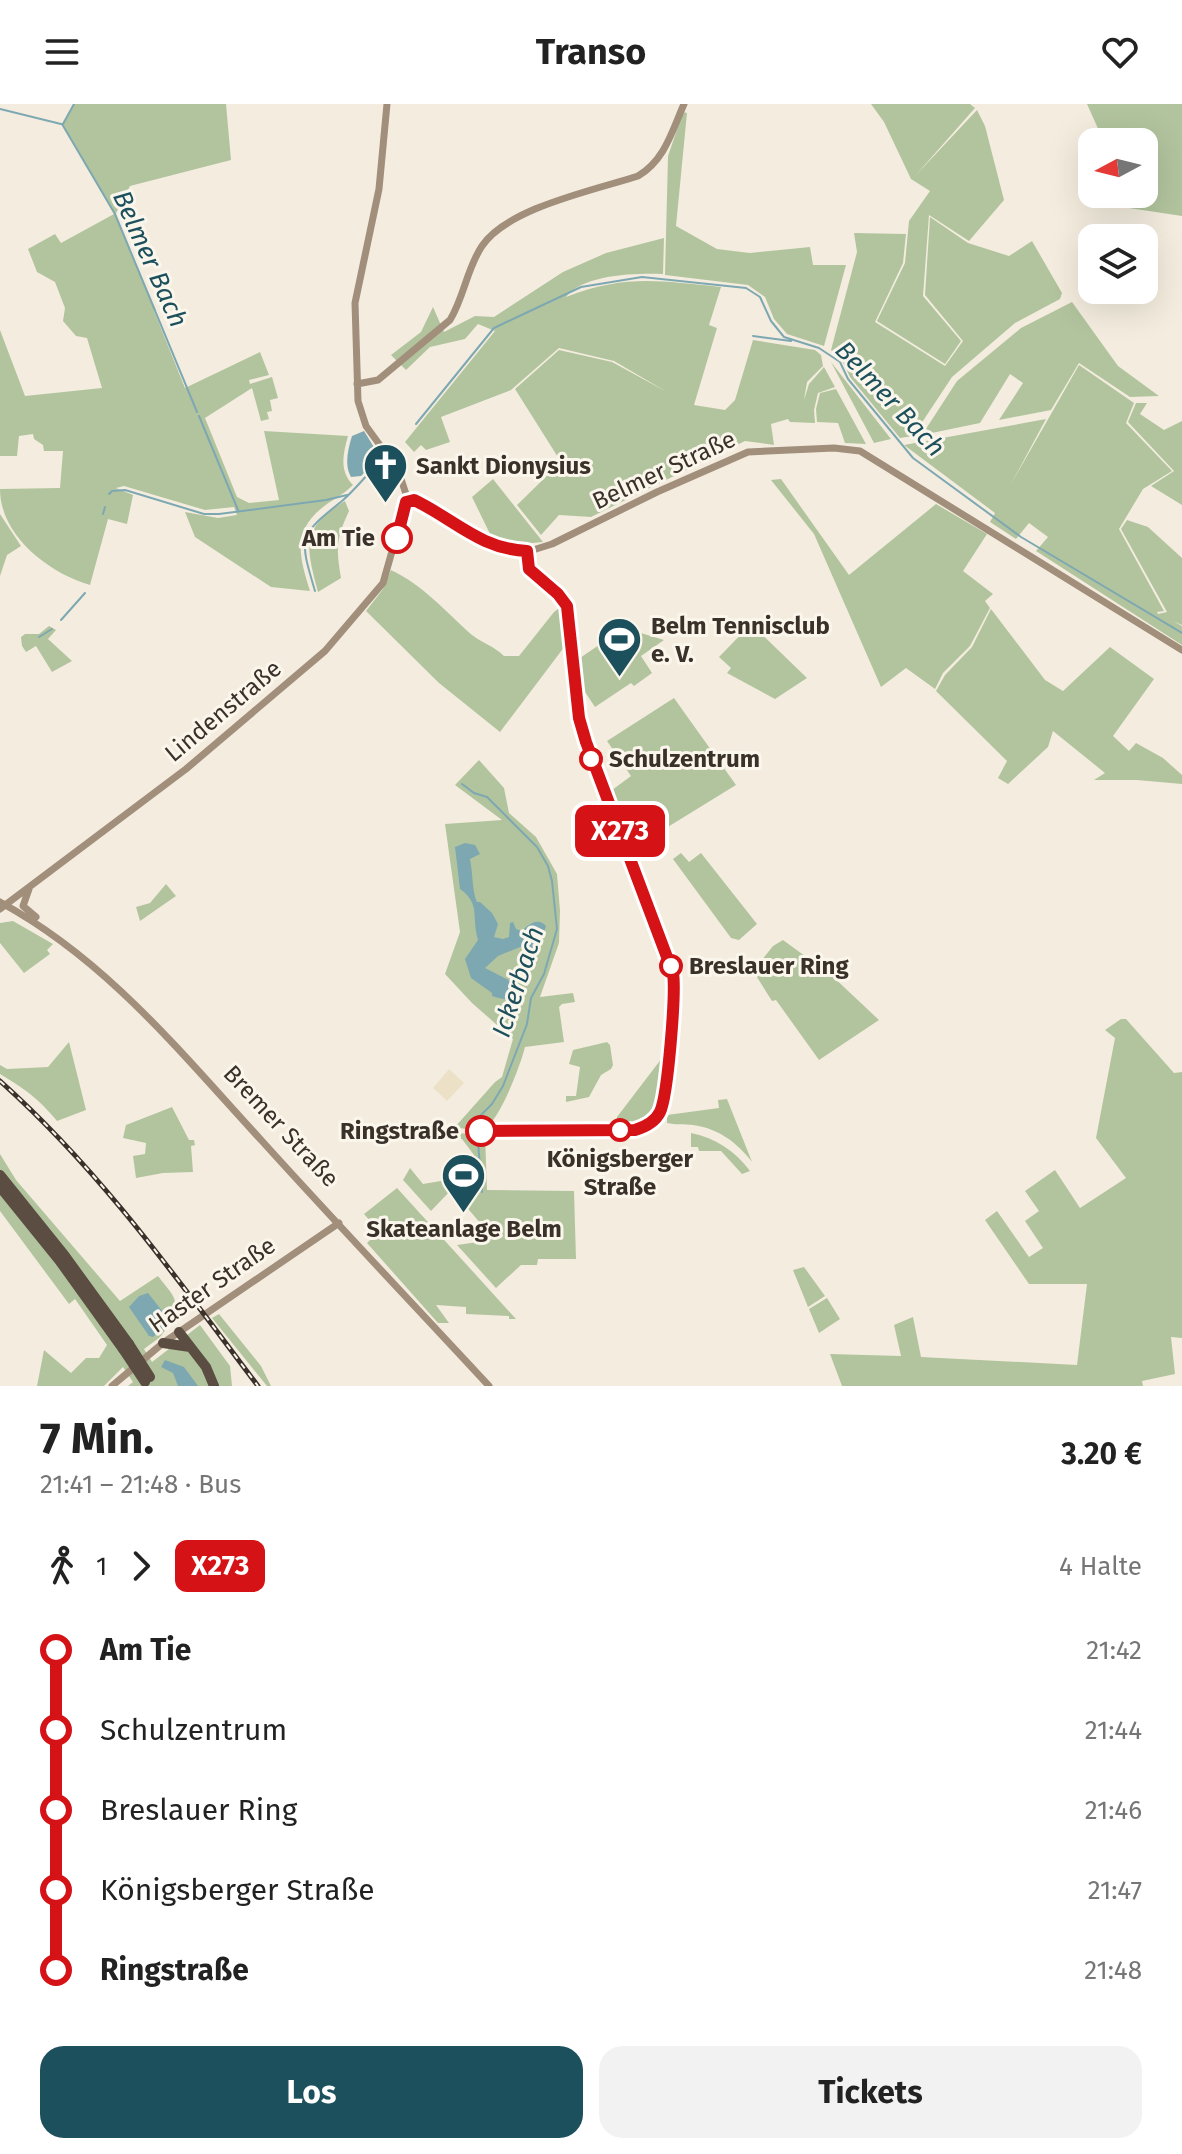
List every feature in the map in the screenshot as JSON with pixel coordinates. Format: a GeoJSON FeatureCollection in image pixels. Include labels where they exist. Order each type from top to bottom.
{"type":"FeatureCollection","features":[{"type":"Feature","properties":{"kind":"highway"},"geometry":{"type":"LineString","coordinates":[[0,1172],[65,1256],[149,1383]]}},
{"type":"Feature","properties":{"kind":"highway"},"geometry":{"type":"LineString","coordinates":[[0,1187],[126,1346]]}},
{"type":"Feature","properties":{"kind":"highway"},"geometry":{"type":"LineString","coordinates":[[179,1332],[206,1367],[214,1386]]}},
{"type":"Feature","properties":{"kind":"highway"},"geometry":{"type":"LineString","coordinates":[[163,1343],[192,1348]]}},
{"type":"Feature","properties":{"kind":"street"},"geometry":{"type":"LineString","coordinates":[[387,104],[379,189],[355,303],[357,384],[362,420],[398,470],[408,498]]}},
{"type":"Feature","properties":{"kind":"street"},"geometry":{"type":"LineString","coordinates":[[357,384],[378,380],[450,320],[482,246],[499,228],[519,215],[638,176],[657,162],[684,104]]}},
{"type":"Feature","properties":{"kind":"street","name":"Belmer Straße"},"geometry":{"type":"LineString","coordinates":[[408,498],[488,544],[508,550],[533,550],[552,544],[657,492],[748,452],[849,449],[869,455],[1182,650]]}},
{"type":"Feature","properties":{"kind":"street","name":"Lindenstraße"},"geometry":{"type":"LineString","coordinates":[[2,905],[186,769],[325,651],[383,583],[408,498]]}},
{"type":"Feature","properties":{"kind":"street"},"geometry":{"type":"LineString","coordinates":[[32,884],[23,906],[45,928]]}},
{"type":"Feature","properties":{"kind":"street","name":"Bremer Straße"},"geometry":{"type":"LineString","coordinates":[[2,905],[45,928],[120,987],[489,1386]]}},
{"type":"Feature","properties":{"kind":"street","name":"Bremer Straße"},"geometry":{"type":"LineString","coordinates":[[189,1059],[331,1209],[339,1223]]}},
{"type":"Feature","properties":{"kind":"street","name":"Haster Straße"},"geometry":{"type":"LineString","coordinates":[[112,1386],[163,1343],[339,1223]]}},
{"type":"Feature","properties":{"kind":"green space"},"geometry":{"type":"Polygon","coordinates":[[[74,104],[226,104],[231,160],[130,186],[115,215],[185,388],[260,352],[269,375],[249,380],[250,384],[272,377],[278,398],[270,400],[272,411],[267,412],[269,419],[261,421],[252,388],[205,418],[237,497],[249,503],[279,500],[264,431],[348,436],[344,468],[353,485],[315,514],[303,533],[301,555],[310,591],[271,587],[195,537],[185,512],[218,518],[237,515],[234,507],[205,510],[124,486],[116,488],[133,495],[127,524],[108,519],[90,585],[44,562],[18,537],[8,522],[0,489],[60,488],[63,451],[44,451],[43,445],[34,439],[33,434],[19,436],[17,456],[0,456],[0,330],[25,396],[102,388],[87,338],[76,336],[63,321],[65,308],[55,282],[37,272],[28,249],[55,234],[61,243],[114,214],[62,124],[74,104]]]}},
{"type":"Feature","properties":{"kind":"green space"},"geometry":{"type":"Polygon","coordinates":[[[871,104],[970,104],[975,108],[915,176],[977,110],[985,126],[1004,200],[969,241],[929,215],[923,296],[961,341],[945,364],[877,321],[905,263],[909,221],[930,191],[911,179],[884,122],[871,104]]]}},
{"type":"Feature","properties":{"kind":"green space"},"geometry":{"type":"Polygon","coordinates":[[[1087,104],[1182,104],[1182,216],[1129,208],[1158,208],[1158,128],[1098,128],[1087,104]]]}},
{"type":"Feature","properties":{"kind":"green space"},"geometry":{"type":"Polygon","coordinates":[[[683,112],[687,113],[676,226],[717,249],[750,253],[810,247],[813,265],[846,265],[824,346],[787,334],[774,319],[765,297],[748,285],[665,275],[668,156],[683,112]]]}},
{"type":"Feature","properties":{"kind":"green space"},"geometry":{"type":"Polygon","coordinates":[[[930,217],[968,243],[1009,256],[1032,241],[1062,293],[1060,299],[1015,323],[952,377],[913,436],[900,438],[850,377],[842,360],[831,350],[857,252],[854,233],[906,234],[903,263],[875,322],[945,366],[963,341],[925,295],[930,217]]]}},
{"type":"Feature","properties":{"kind":"green space"},"geometry":{"type":"Polygon","coordinates":[[[664,238],[663,274],[597,279],[574,289],[566,297],[625,282],[661,281],[721,287],[709,325],[717,328],[694,405],[725,410],[735,400],[753,340],[815,350],[821,355],[823,366],[807,382],[804,400],[809,384],[824,367],[835,387],[818,393],[815,423],[790,422],[788,419],[771,424],[774,445],[745,441],[591,517],[559,515],[541,535],[517,505],[561,462],[515,389],[559,350],[612,362],[667,392],[614,361],[559,348],[511,390],[441,417],[450,442],[426,450],[421,445],[414,452],[405,442],[495,331],[478,324],[465,339],[430,347],[406,370],[391,355],[421,332],[433,307],[444,332],[475,316],[494,317],[563,272],[606,253],[664,238]]]}},
{"type":"Feature","properties":{"kind":"green space"},"geometry":{"type":"Polygon","coordinates":[[[1072,302],[1118,366],[1159,396],[1130,397],[1079,363],[1051,410],[999,420],[1023,383],[1010,374],[980,423],[922,435],[957,381],[1021,328],[1072,302]]]}},
{"type":"Feature","properties":{"kind":"green space"},"geometry":{"type":"Polygon","coordinates":[[[831,362],[891,439],[874,443],[831,362]]]}},
{"type":"Feature","properties":{"kind":"green space"},"geometry":{"type":"Polygon","coordinates":[[[1079,365],[1134,403],[1126,423],[1172,471],[1143,489],[1119,529],[1164,611],[1158,614],[1167,612],[1121,529],[1127,520],[1148,527],[1182,558],[1182,625],[1173,621],[1182,626],[1182,645],[1036,551],[1048,537],[1029,523],[1016,539],[990,522],[995,513],[904,445],[1046,419],[1011,484],[1079,365]]]}},
{"type":"Feature","properties":{"kind":"green space"},"geometry":{"type":"Polygon","coordinates":[[[836,389],[866,444],[845,443],[838,423],[817,422],[820,393],[836,389]]]}},
{"type":"Feature","properties":{"kind":"green space"},"geometry":{"type":"Polygon","coordinates":[[[1136,403],[1147,403],[1140,414],[1164,430],[1182,421],[1182,505],[1151,486],[1174,471],[1128,422],[1136,403]]]}},
{"type":"Feature","properties":{"kind":"green space"},"geometry":{"type":"Polygon","coordinates":[[[493,479],[543,542],[521,544],[492,538],[472,497],[493,479]]]}},
{"type":"Feature","properties":{"kind":"green space"},"geometry":{"type":"Polygon","coordinates":[[[781,479],[849,575],[936,504],[987,534],[963,571],[993,594],[985,601],[990,608],[970,646],[943,673],[935,689],[906,668],[881,687],[814,534],[771,480],[781,479]]]}},
{"type":"Feature","properties":{"kind":"green space"},"geometry":{"type":"Polygon","coordinates":[[[345,501],[349,511],[338,544],[341,578],[318,592],[309,551],[310,540],[320,520],[345,501]]]}},
{"type":"Feature","properties":{"kind":"green space"},"geometry":{"type":"Polygon","coordinates":[[[0,514],[21,546],[7,555],[0,576],[0,514]]]}},
{"type":"Feature","properties":{"kind":"green space"},"geometry":{"type":"Polygon","coordinates":[[[391,570],[424,591],[472,635],[504,656],[519,656],[563,605],[568,642],[500,732],[439,683],[366,611],[383,589],[391,570]]]}},
{"type":"Feature","properties":{"kind":"green space"},"geometry":{"type":"Polygon","coordinates":[[[991,609],[1045,680],[1063,691],[1110,647],[1154,679],[1113,736],[1129,751],[1136,743],[1163,758],[1182,775],[1182,784],[1094,780],[1105,773],[1053,731],[1048,747],[1008,784],[998,778],[1007,761],[936,691],[945,675],[972,647],[991,609]]]}},
{"type":"Feature","properties":{"kind":"green space"},"geometry":{"type":"Polygon","coordinates":[[[751,624],[807,678],[775,699],[727,673],[731,668],[719,657],[751,624]]]}},
{"type":"Feature","properties":{"kind":"green space"},"geometry":{"type":"Polygon","coordinates":[[[49,626],[56,630],[48,639],[72,661],[52,672],[36,646],[26,652],[21,637],[39,634],[49,626]]]}},
{"type":"Feature","properties":{"kind":"green space"},"geometry":{"type":"Polygon","coordinates":[[[624,628],[664,640],[641,656],[652,673],[595,707],[583,689],[579,692],[577,660],[624,628]]]}},
{"type":"Feature","properties":{"kind":"green space"},"geometry":{"type":"Polygon","coordinates":[[[674,698],[736,785],[632,849],[608,793],[631,776],[607,741],[674,698]]]}},
{"type":"Feature","properties":{"kind":"green space"},"geometry":{"type":"Polygon","coordinates":[[[479,760],[504,788],[509,813],[536,837],[557,874],[559,943],[540,997],[573,993],[575,1002],[559,1007],[564,1042],[525,1047],[515,1078],[497,1114],[486,1127],[474,1130],[455,1127],[502,1077],[513,1039],[445,974],[460,932],[445,824],[502,820],[455,785],[479,760]]]}},
{"type":"Feature","properties":{"kind":"green space"},"geometry":{"type":"Polygon","coordinates":[[[681,853],[689,862],[701,853],[757,924],[739,940],[731,938],[673,859],[681,853]]]}},
{"type":"Feature","properties":{"kind":"green space"},"geometry":{"type":"Polygon","coordinates":[[[166,884],[176,896],[140,921],[136,907],[150,903],[166,884]]]}},
{"type":"Feature","properties":{"kind":"green space"},"geometry":{"type":"Polygon","coordinates":[[[13,921],[53,944],[47,950],[50,954],[24,973],[0,943],[0,923],[13,921]]]}},
{"type":"Feature","properties":{"kind":"green space"},"geometry":{"type":"Polygon","coordinates":[[[783,940],[809,959],[812,957],[879,1020],[819,1060],[776,1000],[772,1001],[753,971],[773,946],[783,940]]]}},
{"type":"Feature","properties":{"kind":"green space"},"geometry":{"type":"Polygon","coordinates":[[[1126,1019],[1174,1073],[1182,1072],[1182,1338],[1171,1337],[1175,1374],[1142,1381],[1143,1386],[842,1386],[830,1354],[901,1356],[894,1325],[913,1317],[921,1357],[1077,1365],[1087,1284],[1029,1284],[985,1220],[997,1211],[1029,1257],[1043,1248],[1025,1221],[1039,1211],[1025,1191],[1055,1170],[1080,1208],[1126,1178],[1096,1138],[1115,1038],[1105,1030],[1126,1019]]]}},
{"type":"Feature","properties":{"kind":"green space"},"geometry":{"type":"Polygon","coordinates":[[[69,1042],[86,1110],[57,1121],[31,1094],[0,1074],[0,1065],[7,1069],[48,1067],[69,1042]]]}},
{"type":"Feature","properties":{"kind":"green space"},"geometry":{"type":"Polygon","coordinates":[[[607,1042],[613,1065],[611,1069],[601,1075],[589,1097],[566,1102],[566,1096],[576,1096],[580,1067],[569,1064],[573,1050],[607,1042]]]}},
{"type":"Feature","properties":{"kind":"green space"},"geometry":{"type":"Polygon","coordinates":[[[662,1058],[659,1095],[651,1113],[632,1123],[617,1125],[617,1117],[662,1058]]]}},
{"type":"Feature","properties":{"kind":"green space"},"geometry":{"type":"Polygon","coordinates":[[[727,1099],[752,1162],[733,1142],[718,1133],[693,1125],[667,1123],[667,1115],[719,1108],[718,1100],[727,1099]]]}},
{"type":"Feature","properties":{"kind":"green space"},"geometry":{"type":"Polygon","coordinates":[[[172,1107],[189,1140],[194,1140],[195,1145],[191,1146],[193,1172],[136,1178],[133,1156],[145,1154],[146,1143],[123,1138],[126,1125],[172,1107]]]}},
{"type":"Feature","properties":{"kind":"green space"},"geometry":{"type":"Polygon","coordinates":[[[457,1133],[485,1135],[487,1190],[574,1191],[576,1259],[538,1259],[537,1265],[521,1265],[496,1288],[457,1245],[478,1242],[483,1234],[481,1224],[452,1190],[457,1189],[452,1189],[431,1211],[403,1180],[410,1168],[423,1184],[441,1181],[474,1155],[462,1139],[456,1138],[457,1133]]]}},
{"type":"Feature","properties":{"kind":"green space"},"geometry":{"type":"Polygon","coordinates":[[[691,1133],[724,1146],[750,1171],[742,1174],[721,1151],[699,1151],[698,1147],[691,1147],[691,1133]]]}},
{"type":"Feature","properties":{"kind":"green space"},"geometry":{"type":"Polygon","coordinates":[[[0,1154],[16,1180],[120,1301],[158,1276],[171,1293],[175,1307],[170,1321],[160,1337],[144,1349],[152,1362],[200,1325],[230,1366],[232,1386],[128,1386],[133,1382],[123,1367],[104,1386],[37,1386],[44,1350],[71,1373],[86,1358],[99,1358],[107,1345],[75,1299],[69,1304],[0,1211],[0,1154]]]}},
{"type":"Feature","properties":{"kind":"green space"},"geometry":{"type":"Polygon","coordinates":[[[397,1188],[516,1319],[466,1314],[466,1307],[436,1305],[449,1323],[438,1323],[367,1243],[379,1231],[364,1214],[397,1188]]]}},
{"type":"Feature","properties":{"kind":"green space"},"geometry":{"type":"Polygon","coordinates":[[[804,1267],[825,1296],[808,1307],[793,1270],[804,1267]]]}},
{"type":"Feature","properties":{"kind":"green space"},"geometry":{"type":"Polygon","coordinates":[[[827,1298],[840,1319],[819,1333],[809,1309],[827,1298]]]}},
{"type":"Feature","properties":{"kind":"green space"},"geometry":{"type":"Polygon","coordinates":[[[219,1314],[261,1366],[271,1386],[267,1386],[212,1318],[219,1314]]]}},
{"type":"Feature","properties":{"kind":"shaded area"},"geometry":{"type":"Polygon","coordinates":[[[449,1069],[464,1083],[447,1101],[433,1088],[449,1069]]]}},
{"type":"Feature","properties":{"kind":"water"},"geometry":{"type":"Polygon","coordinates":[[[364,431],[380,457],[361,476],[351,477],[347,462],[352,436],[364,431]]]}},
{"type":"Feature","properties":{"kind":"water"},"geometry":{"type":"Polygon","coordinates":[[[465,843],[475,845],[480,854],[470,859],[474,893],[477,902],[492,913],[498,924],[494,937],[509,937],[510,923],[513,922],[516,929],[522,931],[537,922],[546,926],[538,953],[532,953],[530,947],[525,945],[498,956],[485,968],[526,989],[515,998],[492,996],[471,978],[465,959],[478,940],[473,905],[460,889],[455,847],[465,843]]]}},
{"type":"Feature","properties":{"kind":"water"},"geometry":{"type":"Polygon","coordinates":[[[148,1293],[163,1312],[164,1327],[153,1337],[149,1336],[129,1307],[139,1296],[148,1293]]]}},
{"type":"Feature","properties":{"kind":"water"},"geometry":{"type":"Polygon","coordinates":[[[165,1360],[184,1367],[198,1386],[178,1386],[173,1373],[161,1367],[165,1360]]]}},
{"type":"Feature","properties":{"kind":"waterway"},"geometry":{"type":"LineString","coordinates":[[63,124],[74,104]]}},
{"type":"Feature","properties":{"kind":"waterway"},"geometry":{"type":"LineString","coordinates":[[0,109],[61,124]]}},
{"type":"Feature","properties":{"kind":"waterway","name":"Belmer Bach"},"geometry":{"type":"LineString","coordinates":[[62,124],[115,214],[197,412]]}},
{"type":"Feature","properties":{"kind":"waterway","name":"Belmer Bach"},"geometry":{"type":"LineString","coordinates":[[416,424],[494,328],[581,287],[642,277],[746,288],[760,297],[771,321],[784,337],[819,348],[840,362],[848,379],[913,458],[1021,537],[1182,633]]}},
{"type":"Feature","properties":{"kind":"waterway"},"geometry":{"type":"LineString","coordinates":[[753,336],[791,341]]}},
{"type":"Feature","properties":{"kind":"waterway","name":"Belmer Bach"},"geometry":{"type":"LineString","coordinates":[[199,416],[238,510]]}},
{"type":"Feature","properties":{"kind":"waterway","name":"Ickerbach"},"geometry":{"type":"LineString","coordinates":[[315,591],[305,548],[310,531],[381,460]]}},
{"type":"Feature","properties":{"kind":"waterway"},"geometry":{"type":"LineString","coordinates":[[109,494],[125,490],[204,514],[347,495]]}},
{"type":"Feature","properties":{"kind":"waterway"},"geometry":{"type":"LineString","coordinates":[[103,514],[105,507]]}},
{"type":"Feature","properties":{"kind":"waterway"},"geometry":{"type":"LineString","coordinates":[[61,620],[85,593]]}},
{"type":"Feature","properties":{"kind":"waterway"},"geometry":{"type":"LineString","coordinates":[[39,637],[52,629]]}},
{"type":"Feature","properties":{"kind":"waterway","name":"Ickerbach"},"geometry":{"type":"LineString","coordinates":[[462,784],[474,793],[487,797],[537,847],[552,881],[557,929],[544,974],[531,998],[527,1024],[503,1086],[492,1104],[473,1123]]}},
{"type":"Feature","properties":{"kind":"waterway"},"geometry":{"type":"LineString","coordinates":[[478,1142],[482,1192]]}},
{"type":"Feature","properties":{"kind":"railway"},"geometry":{"type":"LineString","coordinates":[[0,1081],[37,1115],[104,1189],[168,1266],[258,1386]]}},
{"type":"Feature","properties":{"kind":"bus line","name":"X273"},"geometry":{"type":"LineString","coordinates":[[397,538],[406,502],[412,499],[488,544],[527,551],[529,569],[564,599],[569,616],[579,718],[665,947],[675,984],[663,1103],[655,1120],[635,1130],[481,1131]]}},
{"type":"Feature","properties":{"kind":"place","name":"Sankt Dionysius"},"geometry":{"type":"Point","coordinates":[385,505]}},
{"type":"Feature","properties":{"kind":"place","name":"Am Tie"},"geometry":{"type":"Point","coordinates":[397,538]}},
{"type":"Feature","properties":{"kind":"place","name":"Belm Tennisclub e. V."},"geometry":{"type":"Point","coordinates":[620,679]}},
{"type":"Feature","properties":{"kind":"place","name":"Schulzentrum"},"geometry":{"type":"Point","coordinates":[591,759]}},
{"type":"Feature","properties":{"kind":"place","name":"Breslauer Ring"},"geometry":{"type":"Point","coordinates":[671,966]}},
{"type":"Feature","properties":{"kind":"place","name":"Königsberger Straße"},"geometry":{"type":"Point","coordinates":[620,1130]}},
{"type":"Feature","properties":{"kind":"place","name":"Ringstraße"},"geometry":{"type":"Point","coordinates":[481,1131]}},
{"type":"Feature","properties":{"kind":"place","name":"Skateanlage Belm"},"geometry":{"type":"Point","coordinates":[464,1214]}}]}
